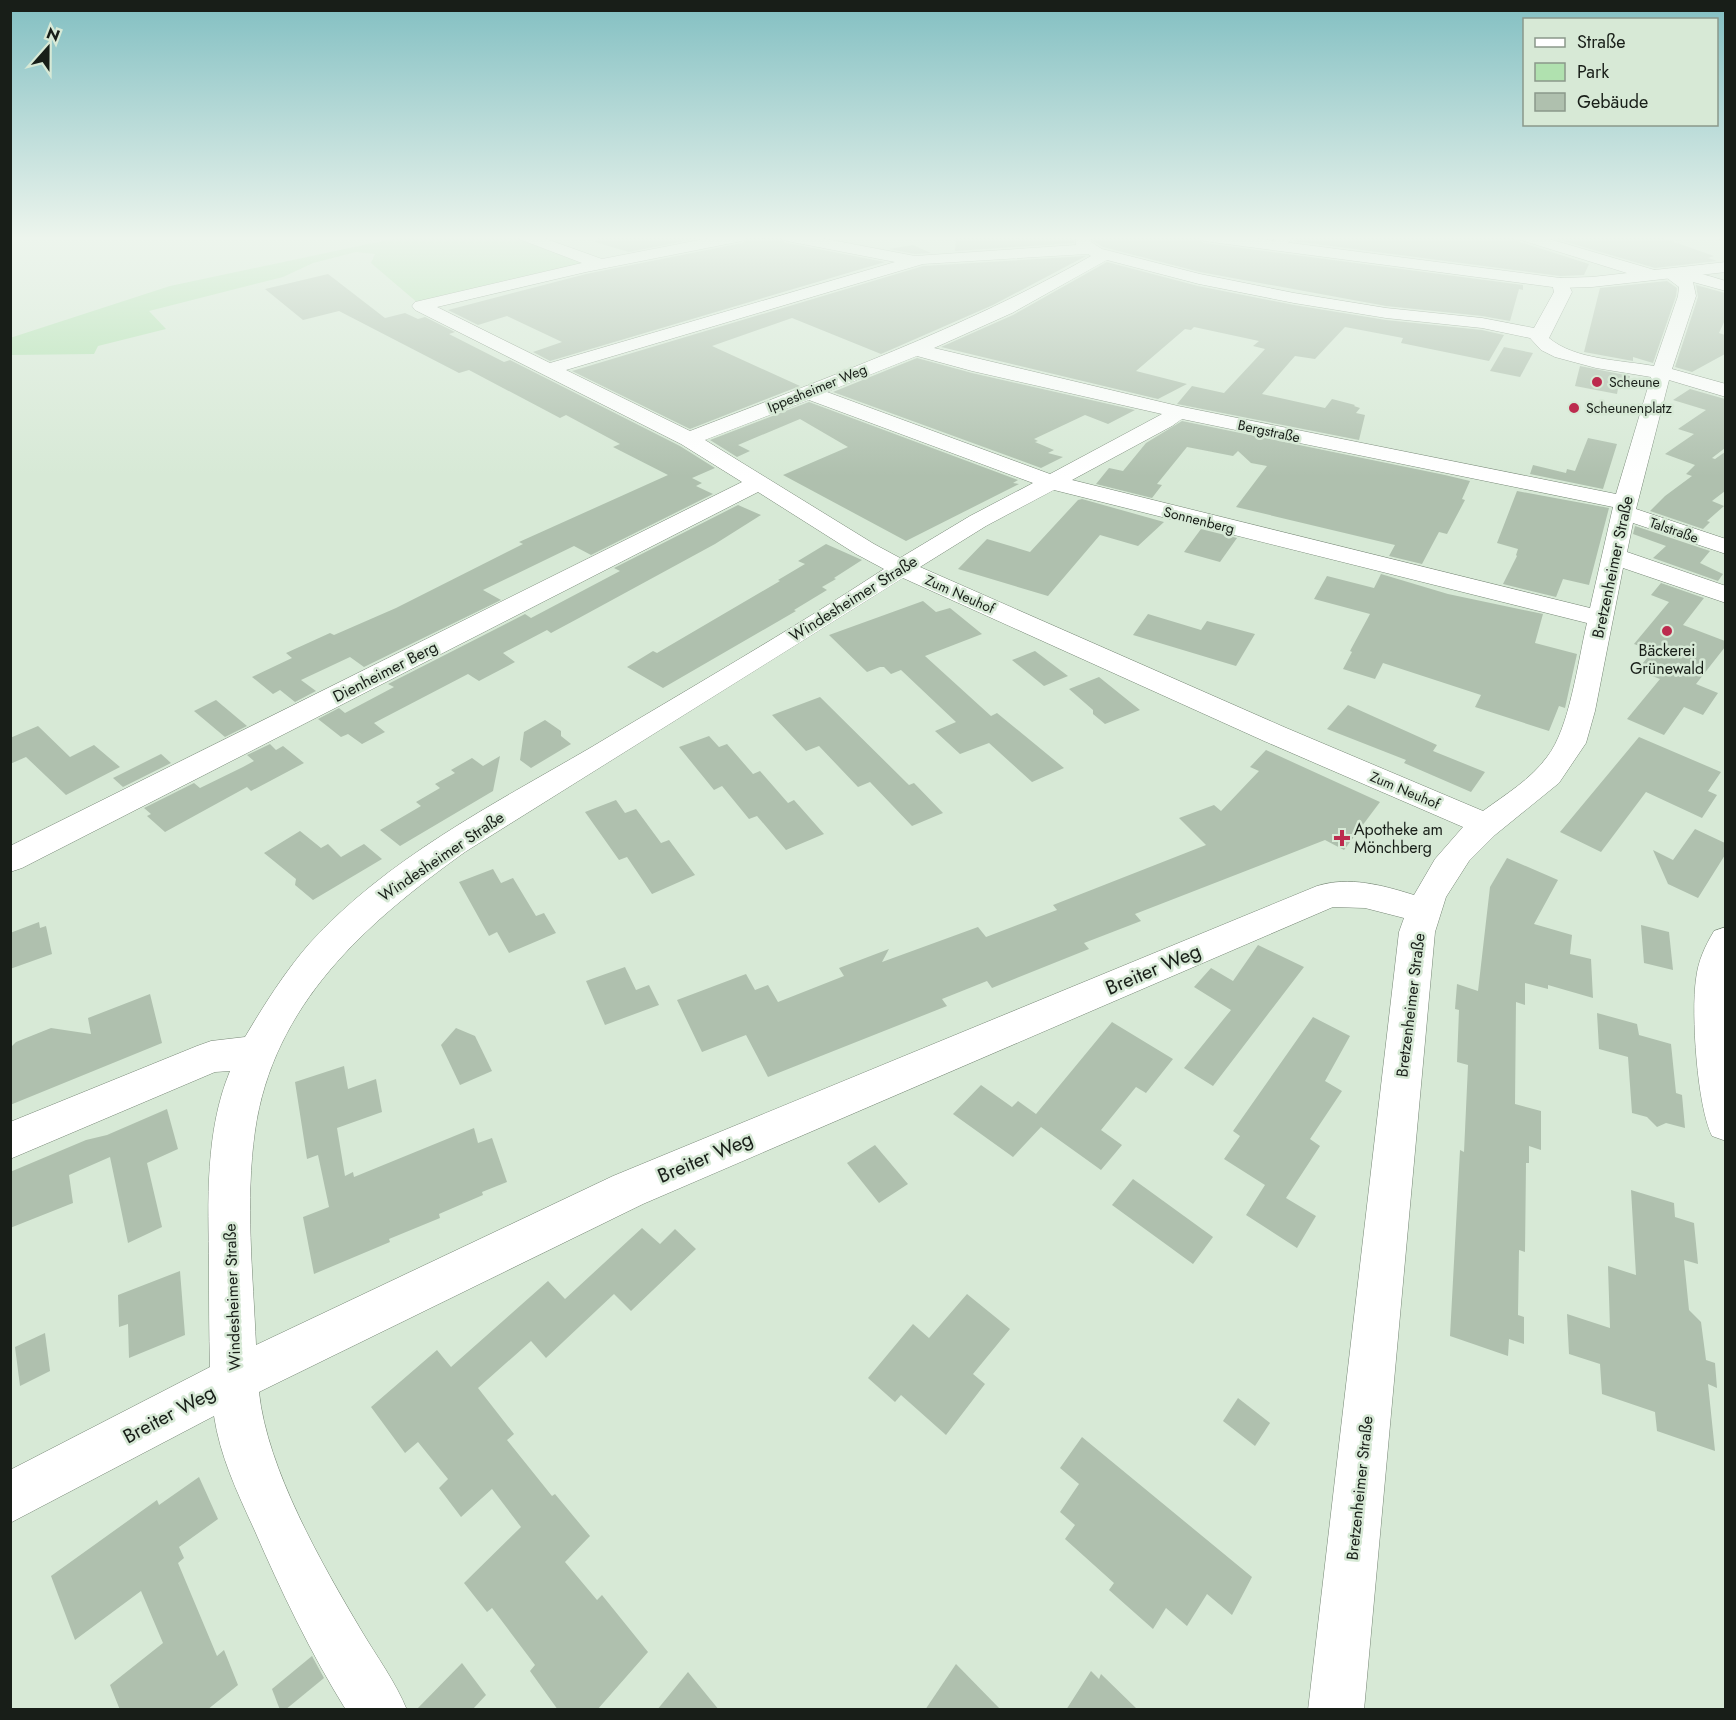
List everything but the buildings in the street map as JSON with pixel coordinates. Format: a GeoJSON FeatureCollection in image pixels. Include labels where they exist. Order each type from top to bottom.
{"type":"FeatureCollection","features":[{"type":"Feature","properties":{"kind":"street","name":"Zum Neuhof"},"geometry":{"type":"LineString","coordinates":[[443,316],[689,439],[865,549],[901,568],[1274,734],[1487,825]]}},
{"type":"Feature","properties":{"kind":"street"},"geometry":{"type":"LineString","coordinates":[[549,369],[728,316]]}},
{"type":"Feature","properties":{"kind":"street","name":"Ippesheimer Weg"},"geometry":{"type":"LineString","coordinates":[[689,439],[915,349],[988,316]]}},
{"type":"Feature","properties":{"kind":"street"},"geometry":{"type":"LineString","coordinates":[[1417,316],[1482,323],[1540,335]]}},
{"type":"Feature","properties":{"kind":"street"},"geometry":{"type":"LineString","coordinates":[[1550,316],[1539,339],[1543,344],[1564,354],[1666,361],[1725,391]]}},
{"type":"Feature","properties":{"kind":"street","name":"Bretzenheimer Straße"},"geometry":{"type":"LineString","coordinates":[[1336,1710],[1412,968],[1423,911],[1440,877],[1458,851],[1487,825],[1539,787],[1567,751],[1577,724],[1624,508],[1679,316]]}},
{"type":"Feature","properties":{"kind":"street","name":"Bergstraße"},"geometry":{"type":"LineString","coordinates":[[915,349],[972,365],[1178,412],[1624,508]]}},
{"type":"Feature","properties":{"kind":"street","name":"Sonnenberg"},"geometry":{"type":"LineString","coordinates":[[807,392],[1051,482],[1600,619]]}},
{"type":"Feature","properties":{"kind":"street","name":"Windesheimer Straße"},"geometry":{"type":"LineString","coordinates":[[379,1710],[342,1653],[295,1565],[254,1473],[238,1419],[229,1213],[232,1139],[257,1052],[278,1013],[336,937],[370,904],[447,848],[942,542],[1165,422],[1178,412]]}},
{"type":"Feature","properties":{"kind":"street","name":"Dienheimer Berg"},"geometry":{"type":"LineString","coordinates":[[10,860],[760,482]]}},
{"type":"Feature","properties":{"kind":"street","name":"Talstraße"},"geometry":{"type":"LineString","coordinates":[[1624,508],[1725,547]]}},
{"type":"Feature","properties":{"kind":"street"},"geometry":{"type":"LineString","coordinates":[[1614,556],[1725,595]]}},
{"type":"Feature","properties":{"kind":"street","name":"Breiter Weg"},"geometry":{"type":"LineString","coordinates":[[10,1498],[235,1379],[628,1190],[1329,895],[1346,893],[1366,895],[1423,911]]}},
{"type":"Feature","properties":{"kind":"street"},"geometry":{"type":"LineString","coordinates":[[1725,940],[1714,973],[1713,1007],[1725,1124]]}},
{"type":"Feature","properties":{"kind":"street"},"geometry":{"type":"LineString","coordinates":[[10,1141],[211,1057],[257,1052]]}},
{"type":"Feature","properties":{"kind":"green space"},"geometry":{"type":"Polygon","coordinates":[[[77,316],[154,316],[166,329],[98,346],[94,354],[11,355],[10,338],[77,316]]]}},
{"type":"Feature","properties":{"kind":"place","name":"Scheune"},"geometry":{"type":"Point","coordinates":[1597,382]}},
{"type":"Feature","properties":{"kind":"place","name":"Scheunenplatz"},"geometry":{"type":"Point","coordinates":[1574,408]}},
{"type":"Feature","properties":{"kind":"place","name":"Bäckerei Grünewald"},"geometry":{"type":"Point","coordinates":[1667,631]}},
{"type":"Feature","properties":{"kind":"place","name":"Apotheke am Mönchberg"},"geometry":{"type":"Point","coordinates":[1342,838]}}]}
